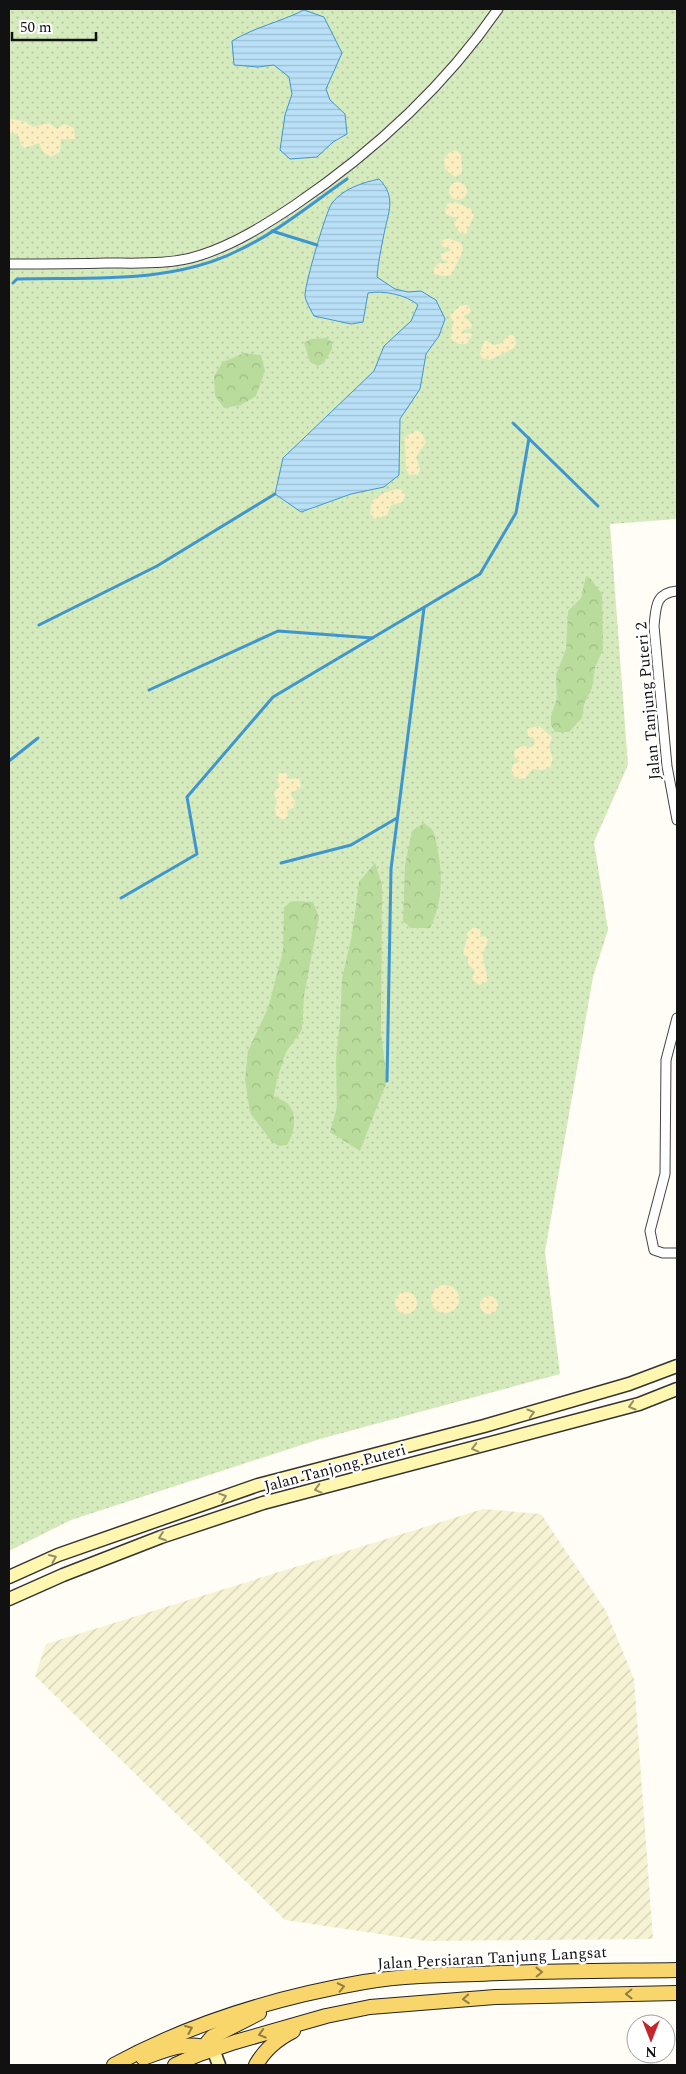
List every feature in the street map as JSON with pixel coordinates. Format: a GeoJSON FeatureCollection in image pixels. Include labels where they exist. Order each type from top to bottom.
{"type":"FeatureCollection","features":[{"type":"Feature","properties":{"kind":"main road","name":"Jalan Persiaran Tanjung Langsat"},"geometry":{"type":"LineString","coordinates":[[114,2065],[147,2047],[206,2022],[294,1997],[365,1982],[421,1976],[516,1972],[677,1970]]}},
{"type":"Feature","properties":{"kind":"main road"},"geometry":{"type":"LineString","coordinates":[[175,2065],[204,2054],[326,2016],[370,2007],[495,1996],[677,1993]]}},
{"type":"Feature","properties":{"kind":"main road"},"geometry":{"type":"LineString","coordinates":[[204,2054],[218,2033],[294,1997]]}},
{"type":"Feature","properties":{"kind":"main road"},"geometry":{"type":"LineString","coordinates":[[256,2065],[268,2047],[282,2036],[326,2016]]}},
{"type":"Feature","properties":{"kind":"main road"},"geometry":{"type":"LineString","coordinates":[[123,2065],[184,2045],[204,2054]]}},
{"type":"Feature","properties":{"kind":"street"},"geometry":{"type":"LineString","coordinates":[[9,264],[154,263],[200,255],[242,238],[278,216],[350,166],[423,100],[484,29],[498,9]]}},
{"type":"Feature","properties":{"kind":"street","name":"Jalan Tanjung Puteri 2"},"geometry":{"type":"LineString","coordinates":[[677,591],[664,594],[659,600],[656,607],[654,626],[667,766],[677,820]]}},
{"type":"Feature","properties":{"kind":"street"},"geometry":{"type":"LineString","coordinates":[[677,1018],[666,1060],[666,1174],[650,1231],[654,1250],[663,1254],[677,1253]]}},
{"type":"Feature","properties":{"kind":"street"},"geometry":{"type":"LineString","coordinates":[[666,1060],[677,1061]]}},
{"type":"Feature","properties":{"kind":"street","name":"Jalan Tanjong Puteri"},"geometry":{"type":"LineString","coordinates":[[9,1577],[58,1556],[258,1485],[484,1426],[630,1384],[677,1366]]}},
{"type":"Feature","properties":{"kind":"street","name":"Jalan Tanjong Puteri"},"geometry":{"type":"LineString","coordinates":[[9,1599],[63,1575],[161,1537],[263,1503],[639,1404],[677,1389]]}},
{"type":"Feature","properties":{"kind":"street"},"geometry":{"type":"LineString","coordinates":[[204,2054],[219,2065]]}},
{"type":"Feature","properties":{"kind":"shaded area"},"geometry":{"type":"Polygon","coordinates":[[[483,1509],[541,1514],[606,1611],[634,1679],[653,1939],[426,1941],[285,1920],[35,1676],[46,1644],[483,1509]]]}},
{"type":"Feature","properties":{"kind":"green space"},"geometry":{"type":"Polygon","coordinates":[[[9,9],[677,9],[677,519],[610,524],[628,765],[594,842],[608,930],[593,977],[545,1252],[560,1374],[320,1439],[71,1520],[9,1551],[9,9]]]}},
{"type":"Feature","properties":{"kind":"green space"},"geometry":{"type":"Polygon","coordinates":[[[326,338],[332,342],[332,349],[324,363],[318,366],[310,362],[304,343],[311,339],[326,338]]]}},
{"type":"Feature","properties":{"kind":"green space"},"geometry":{"type":"Polygon","coordinates":[[[244,353],[261,355],[265,371],[256,396],[241,405],[224,408],[215,396],[214,376],[223,362],[244,353]]]}},
{"type":"Feature","properties":{"kind":"green space"},"geometry":{"type":"Polygon","coordinates":[[[586,576],[590,578],[602,594],[603,649],[595,668],[592,688],[584,704],[582,718],[569,732],[555,732],[551,725],[551,716],[557,698],[556,675],[566,649],[568,611],[581,598],[586,576]]]}},
{"type":"Feature","properties":{"kind":"green space"},"geometry":{"type":"Polygon","coordinates":[[[424,823],[433,831],[435,836],[441,877],[440,898],[430,928],[411,928],[403,921],[405,865],[412,831],[424,823]]]}},
{"type":"Feature","properties":{"kind":"green space"},"geometry":{"type":"Polygon","coordinates":[[[375,863],[382,885],[381,1034],[387,1081],[360,1151],[330,1132],[337,1107],[336,1058],[342,978],[352,935],[359,882],[375,863]]]}},
{"type":"Feature","properties":{"kind":"green space"},"geometry":{"type":"Polygon","coordinates":[[[290,902],[313,902],[319,917],[304,996],[302,1030],[286,1052],[277,1079],[274,1096],[289,1105],[294,1120],[292,1135],[287,1145],[279,1146],[272,1142],[250,1113],[245,1080],[248,1051],[268,1008],[283,951],[284,908],[290,902]]]}},
{"type":"Feature","properties":{"kind":"sand"},"geometry":{"type":"Polygon","coordinates":[[[9,119],[24,121],[33,127],[49,123],[57,129],[64,124],[74,128],[75,139],[61,139],[60,152],[51,157],[43,152],[39,143],[25,148],[21,145],[18,134],[9,133],[9,119]]]}},
{"type":"Feature","properties":{"kind":"sand"},"geometry":{"type":"Polygon","coordinates":[[[455,150],[461,154],[462,173],[455,177],[445,169],[444,159],[455,150]]]}},
{"type":"Feature","properties":{"kind":"sand"},"geometry":{"type":"Polygon","coordinates":[[[454,182],[462,182],[467,187],[465,198],[454,200],[449,195],[449,187],[454,182]]]}},
{"type":"Feature","properties":{"kind":"sand"},"geometry":{"type":"Polygon","coordinates":[[[454,202],[470,208],[474,215],[466,234],[460,233],[454,224],[457,218],[447,215],[445,211],[447,204],[454,202]]]}},
{"type":"Feature","properties":{"kind":"sand"},"geometry":{"type":"Polygon","coordinates":[[[448,238],[461,243],[463,251],[451,275],[434,274],[434,268],[439,263],[447,263],[448,261],[442,260],[441,254],[452,250],[442,246],[441,241],[448,238]]]}},
{"type":"Feature","properties":{"kind":"sand"},"geometry":{"type":"Polygon","coordinates":[[[460,306],[469,306],[471,312],[464,316],[464,318],[472,325],[470,329],[463,330],[463,333],[470,333],[472,335],[466,344],[459,344],[451,339],[453,322],[450,315],[460,306]]]}},
{"type":"Feature","properties":{"kind":"sand"},"geometry":{"type":"Polygon","coordinates":[[[511,335],[514,336],[516,343],[514,348],[490,360],[482,358],[480,354],[484,341],[493,345],[500,344],[511,335]]]}},
{"type":"Feature","properties":{"kind":"sand"},"geometry":{"type":"Polygon","coordinates":[[[417,430],[422,434],[426,442],[416,457],[420,469],[418,474],[409,475],[406,468],[405,437],[417,430]]]}},
{"type":"Feature","properties":{"kind":"sand"},"geometry":{"type":"Polygon","coordinates":[[[397,489],[402,490],[405,495],[403,502],[391,505],[387,515],[375,519],[370,513],[372,501],[384,493],[397,489]]]}},
{"type":"Feature","properties":{"kind":"sand"},"geometry":{"type":"Polygon","coordinates":[[[539,726],[552,737],[549,747],[553,759],[550,768],[532,769],[526,778],[517,779],[511,773],[513,765],[520,761],[514,757],[515,749],[524,746],[532,747],[535,743],[534,738],[528,736],[527,729],[539,726]]]}},
{"type":"Feature","properties":{"kind":"sand"},"geometry":{"type":"Polygon","coordinates":[[[279,773],[286,773],[289,779],[299,778],[301,787],[290,794],[295,801],[294,807],[287,811],[288,816],[283,820],[276,815],[275,808],[277,801],[274,795],[280,785],[277,779],[279,773]]]}},
{"type":"Feature","properties":{"kind":"sand"},"geometry":{"type":"Polygon","coordinates":[[[474,927],[481,930],[480,937],[486,936],[488,939],[483,955],[487,981],[479,985],[472,979],[475,971],[468,964],[468,957],[463,954],[467,933],[474,927]]]}},
{"type":"Feature","properties":{"kind":"sand"},"geometry":{"type":"Polygon","coordinates":[[[445,1285],[455,1289],[459,1299],[455,1309],[445,1313],[435,1309],[431,1299],[435,1289],[445,1285]]]}},
{"type":"Feature","properties":{"kind":"sand"},"geometry":{"type":"Polygon","coordinates":[[[406,1292],[414,1295],[417,1303],[414,1311],[406,1314],[398,1311],[395,1303],[398,1295],[406,1292]]]}},
{"type":"Feature","properties":{"kind":"sand"},"geometry":{"type":"Polygon","coordinates":[[[489,1296],[497,1301],[498,1305],[493,1313],[489,1314],[481,1309],[480,1305],[485,1297],[489,1296]]]}},
{"type":"Feature","properties":{"kind":"water"},"geometry":{"type":"Polygon","coordinates":[[[304,10],[324,17],[342,53],[326,89],[330,100],[345,114],[347,134],[333,142],[317,157],[290,159],[280,150],[285,115],[292,94],[289,77],[274,65],[258,67],[234,65],[232,41],[304,10]]]}},
{"type":"Feature","properties":{"kind":"water"},"geometry":{"type":"Polygon","coordinates":[[[379,179],[388,192],[390,205],[377,277],[395,289],[408,292],[421,291],[436,300],[445,319],[439,336],[426,354],[420,389],[400,419],[399,475],[384,487],[351,494],[301,512],[275,494],[283,458],[374,371],[384,346],[411,321],[418,305],[408,298],[394,294],[368,293],[363,322],[351,324],[314,316],[306,300],[306,288],[312,263],[325,219],[332,203],[342,193],[360,184],[379,179]]]}},
{"type":"Feature","properties":{"kind":"waterway"},"geometry":{"type":"LineString","coordinates":[[13,283],[17,279],[128,277],[156,274],[210,262],[264,237],[347,179]]}},
{"type":"Feature","properties":{"kind":"waterway"},"geometry":{"type":"LineString","coordinates":[[272,231],[317,245]]}},
{"type":"Feature","properties":{"kind":"waterway"},"geometry":{"type":"LineString","coordinates":[[513,423],[598,506]]}},
{"type":"Feature","properties":{"kind":"waterway"},"geometry":{"type":"LineString","coordinates":[[121,898],[197,854],[187,797],[273,697],[480,574],[516,513],[529,438]]}},
{"type":"Feature","properties":{"kind":"waterway"},"geometry":{"type":"LineString","coordinates":[[39,625],[157,566],[275,494]]}},
{"type":"Feature","properties":{"kind":"waterway"},"geometry":{"type":"LineString","coordinates":[[387,1081],[391,869],[424,608]]}},
{"type":"Feature","properties":{"kind":"waterway"},"geometry":{"type":"LineString","coordinates":[[149,690],[278,631],[373,638]]}},
{"type":"Feature","properties":{"kind":"waterway"},"geometry":{"type":"LineString","coordinates":[[9,761],[38,738]]}},
{"type":"Feature","properties":{"kind":"waterway"},"geometry":{"type":"LineString","coordinates":[[281,863],[351,845],[397,818]]}}]}
